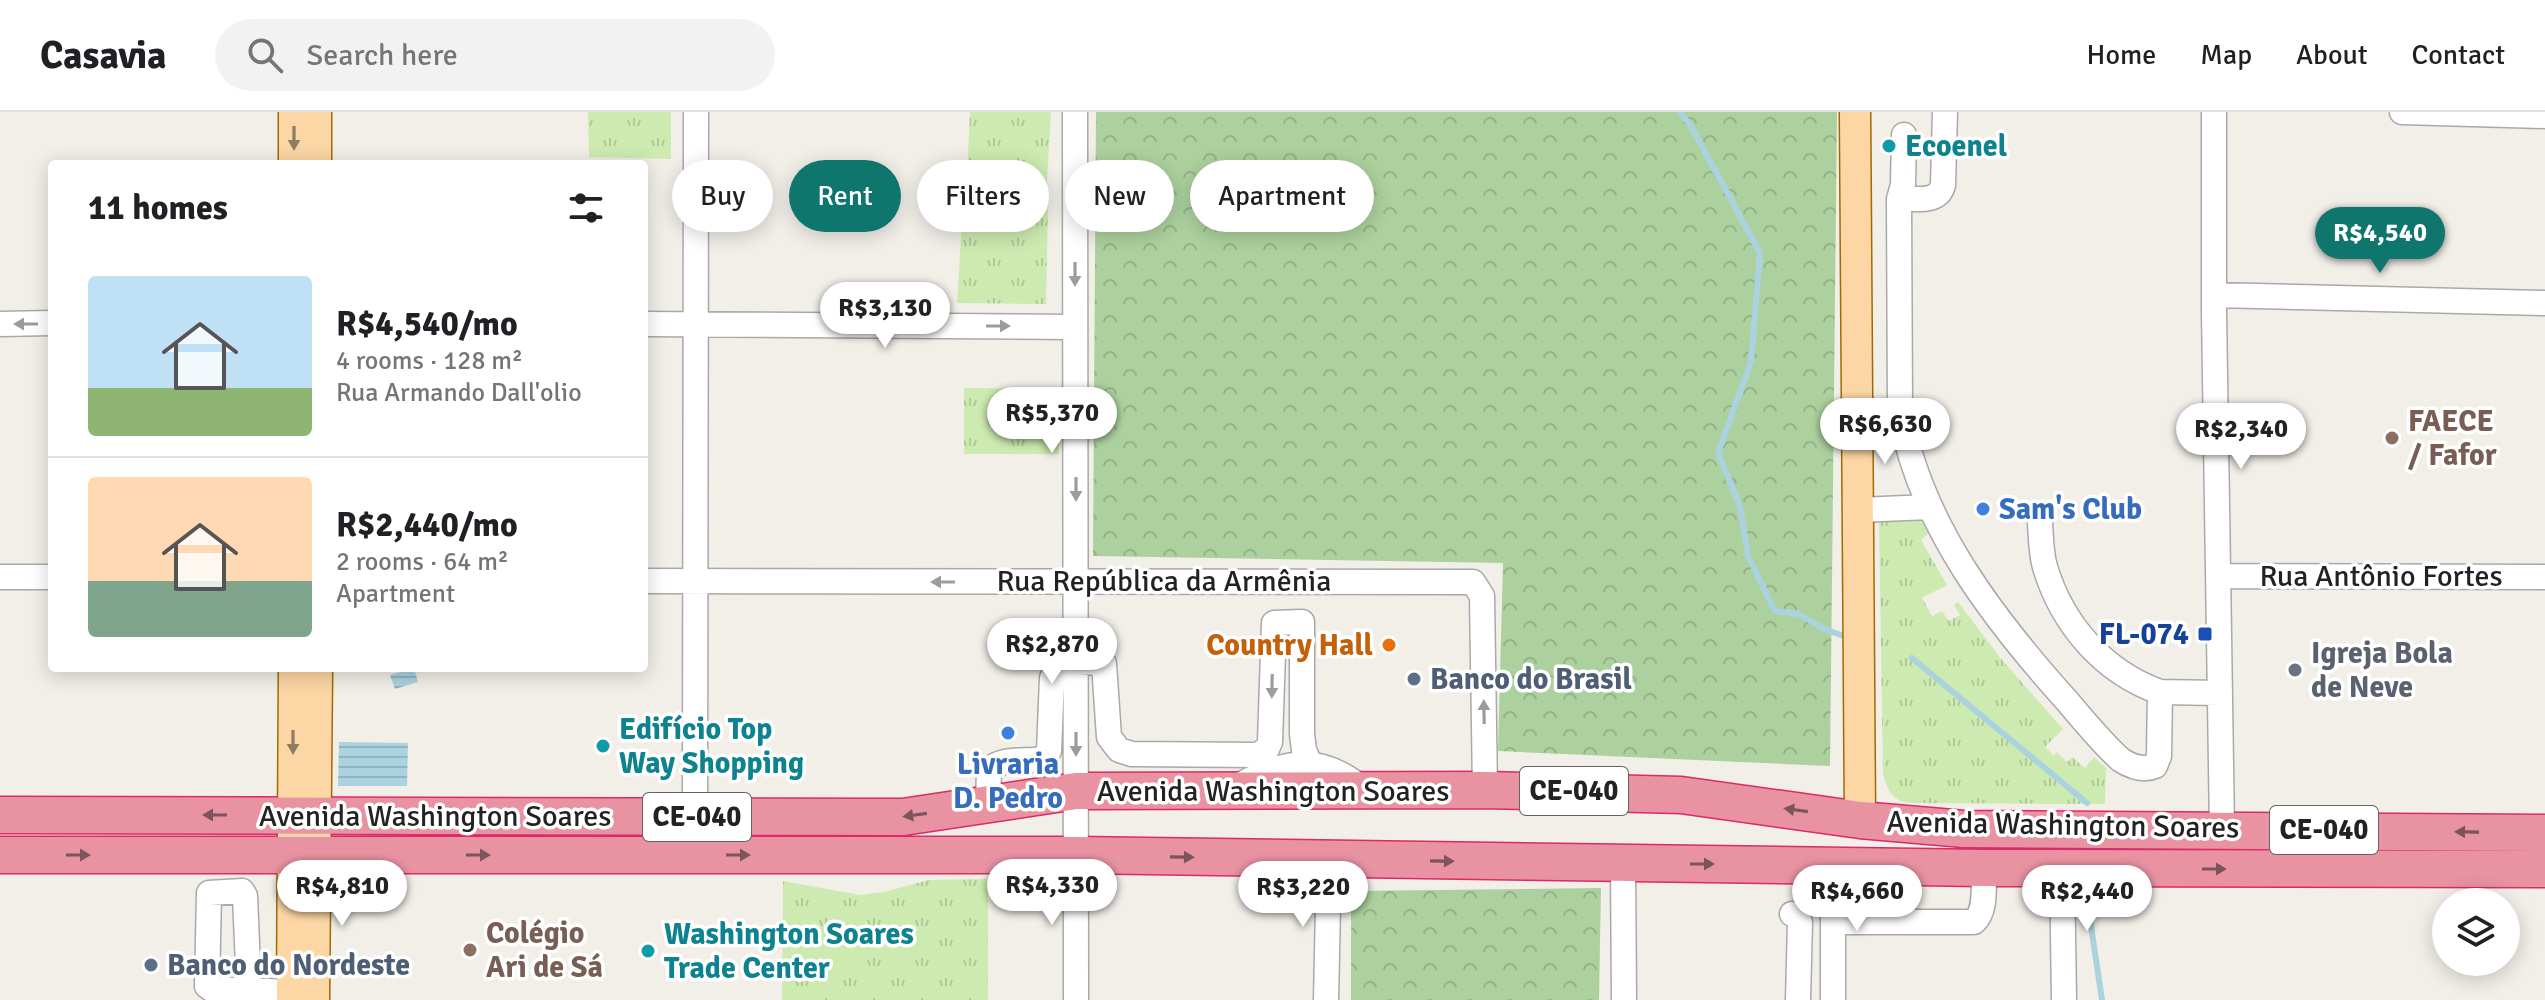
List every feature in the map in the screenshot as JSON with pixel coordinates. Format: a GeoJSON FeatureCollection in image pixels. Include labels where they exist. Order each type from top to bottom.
{"type":"FeatureCollection","features":[{"type":"Feature","properties":{"kind":"highway","name":"Avenida Washington Soares"},"geometry":{"type":"LineString","coordinates":[[0,815],[903,817],[1076,791],[1485,790],[1681,795],[1860,820],[1964,829],[2545,833]]}},
{"type":"Feature","properties":{"kind":"highway","name":"Avenida Washington Soares"},"geometry":{"type":"LineString","coordinates":[[0,855],[1076,855],[1833,867],[2545,869]]}},
{"type":"Feature","properties":{"kind":"main road"},"geometry":{"type":"LineString","coordinates":[[294,112],[294,160]]}},
{"type":"Feature","properties":{"kind":"main road"},"geometry":{"type":"LineString","coordinates":[[316,112],[316,160]]}},
{"type":"Feature","properties":{"kind":"main road"},"geometry":{"type":"LineString","coordinates":[[1855,112],[1860,820]]}},
{"type":"Feature","properties":{"kind":"main road"},"geometry":{"type":"LineString","coordinates":[[294,672],[305,815]]}},
{"type":"Feature","properties":{"kind":"main road"},"geometry":{"type":"LineString","coordinates":[[300,997],[305,815],[317,672]]}},
{"type":"Feature","properties":{"kind":"street"},"geometry":{"type":"LineString","coordinates":[[695,817],[696,112]]}},
{"type":"Feature","properties":{"kind":"street"},"geometry":{"type":"LineString","coordinates":[[1075,112],[1076,1000]]}},
{"type":"Feature","properties":{"kind":"street"},"geometry":{"type":"LineString","coordinates":[[1899,199],[1935,198],[1941,194],[1945,112]]}},
{"type":"Feature","properties":{"kind":"street"},"geometry":{"type":"LineString","coordinates":[[2214,112],[2222,830]]}},
{"type":"Feature","properties":{"kind":"street"},"geometry":{"type":"LineString","coordinates":[[2402,112],[2545,116]]}},
{"type":"Feature","properties":{"kind":"street"},"geometry":{"type":"LineString","coordinates":[[1904,135],[1903,185],[1899,199],[1900,410],[1929,507],[1970,579],[2037,668],[2110,750],[2131,766],[2151,768],[2158,762],[2160,692]]}},
{"type":"Feature","properties":{"kind":"street"},"geometry":{"type":"LineString","coordinates":[[2214,295],[2545,303]]}},
{"type":"Feature","properties":{"kind":"street"},"geometry":{"type":"LineString","coordinates":[[0,324],[48,323]]}},
{"type":"Feature","properties":{"kind":"street"},"geometry":{"type":"LineString","coordinates":[[648,324],[1075,327]]}},
{"type":"Feature","properties":{"kind":"street"},"geometry":{"type":"LineString","coordinates":[[1859,510],[1929,507]]}},
{"type":"Feature","properties":{"kind":"street"},"geometry":{"type":"LineString","coordinates":[[2040,523],[2044,564],[2065,616],[2100,657],[2125,675],[2160,692],[2220,693]]}},
{"type":"Feature","properties":{"kind":"street","name":"Rua Antônio Fortes"},"geometry":{"type":"LineString","coordinates":[[2218,576],[2545,577]]}},
{"type":"Feature","properties":{"kind":"street"},"geometry":{"type":"LineString","coordinates":[[0,577],[48,577]]}},
{"type":"Feature","properties":{"kind":"street","name":"Rua República da Armênia"},"geometry":{"type":"LineString","coordinates":[[648,581],[1473,582],[1481,590],[1482,596],[1485,790]]}},
{"type":"Feature","properties":{"kind":"street"},"geometry":{"type":"LineString","coordinates":[[988,804],[989,770],[993,766],[1002,762],[1042,759],[1049,751],[1052,678],[1055,673],[1099,662],[1105,666],[1109,737],[1119,750],[1132,754],[1258,755],[1267,749],[1270,742],[1274,623],[1302,622],[1302,734],[1310,764]]}},
{"type":"Feature","properties":{"kind":"street"},"geometry":{"type":"LineString","coordinates":[[1280,765],[1288,754],[1288,733]]}},
{"type":"Feature","properties":{"kind":"street"},"geometry":{"type":"LineString","coordinates":[[1229,791],[1280,765],[1310,764],[1340,772],[1365,791]]}},
{"type":"Feature","properties":{"kind":"street"},"geometry":{"type":"LineString","coordinates":[[1326,1000],[1329,859]]}},
{"type":"Feature","properties":{"kind":"street"},"geometry":{"type":"LineString","coordinates":[[1623,864],[1624,1000]]}},
{"type":"Feature","properties":{"kind":"street"},"geometry":{"type":"LineString","coordinates":[[1833,867],[1833,1000]]}},
{"type":"Feature","properties":{"kind":"street"},"geometry":{"type":"LineString","coordinates":[[2062,867],[2064,1000]]}},
{"type":"Feature","properties":{"kind":"street"},"geometry":{"type":"LineString","coordinates":[[1798,1000],[1796,924],[1833,928],[1974,922],[1982,911],[1984,868]]}},
{"type":"Feature","properties":{"kind":"street"},"geometry":{"type":"LineString","coordinates":[[249,990],[300,997]]}},
{"type":"Feature","properties":{"kind":"green space"},"geometry":{"type":"Polygon","coordinates":[[[588,112],[671,112],[671,159],[589,157],[588,112]]]}},
{"type":"Feature","properties":{"kind":"green space"},"geometry":{"type":"Polygon","coordinates":[[[970,112],[1051,112],[1048,160],[968,160],[970,112]]]}},
{"type":"Feature","properties":{"kind":"green space"},"geometry":{"type":"Polygon","coordinates":[[[1096,112],[1837,112],[1830,766],[1498,751],[1503,563],[1093,556],[1095,232],[1174,232],[1174,160],[1096,160],[1096,112]]]}},
{"type":"Feature","properties":{"kind":"green space"},"geometry":{"type":"Polygon","coordinates":[[[961,232],[1048,232],[1046,304],[957,303],[961,232]]]}},
{"type":"Feature","properties":{"kind":"green space"},"geometry":{"type":"Polygon","coordinates":[[[964,388],[1060,389],[1059,454],[964,454],[964,388]]]}},
{"type":"Feature","properties":{"kind":"green space"},"geometry":{"type":"Polygon","coordinates":[[[1921,519],[1932,530],[1921,540],[1947,585],[1922,598],[1932,616],[1942,611],[1949,621],[1960,615],[1954,605],[1958,602],[2002,660],[2063,729],[2045,747],[2054,756],[2057,752],[2067,762],[2072,757],[2085,768],[2094,757],[2106,768],[2105,804],[1908,803],[1894,797],[1889,790],[1883,775],[1879,520],[1921,519]]]}},
{"type":"Feature","properties":{"kind":"green space"},"geometry":{"type":"Polygon","coordinates":[[[988,879],[988,1000],[782,1000],[783,881],[860,895],[929,880],[988,879]]]}},
{"type":"Feature","properties":{"kind":"green space"},"geometry":{"type":"Polygon","coordinates":[[[1601,888],[1599,1000],[1351,1000],[1351,891],[1601,888]]]}},
{"type":"Feature","properties":{"kind":"water"},"geometry":{"type":"Polygon","coordinates":[[[415,672],[418,682],[395,689],[390,675],[415,672]]]}},
{"type":"Feature","properties":{"kind":"water"},"geometry":{"type":"Polygon","coordinates":[[[339,742],[408,743],[407,786],[338,786],[339,742]]]}},
{"type":"Feature","properties":{"kind":"waterway"},"geometry":{"type":"LineString","coordinates":[[1680,112],[1692,128],[1760,253],[1751,362],[1718,453],[1740,506],[1748,556],[1775,611],[1799,614],[1841,635]]}},
{"type":"Feature","properties":{"kind":"waterway"},"geometry":{"type":"LineString","coordinates":[[1912,658],[2087,803]]}},
{"type":"Feature","properties":{"kind":"waterway"},"geometry":{"type":"LineString","coordinates":[[2089,882],[2090,919],[2102,1000]]}},
{"type":"Feature","properties":{"kind":"place","name":"Ecoenel"},"geometry":{"type":"Point","coordinates":[1889,146]}},
{"type":"Feature","properties":{"kind":"place","name":"FAECE / Fafor"},"geometry":{"type":"Point","coordinates":[2392,438]}},
{"type":"Feature","properties":{"kind":"place","name":"Sam's Club"},"geometry":{"type":"Point","coordinates":[1983,509]}},
{"type":"Feature","properties":{"kind":"place","name":"FL-074"},"geometry":{"type":"Point","coordinates":[2205,634]}},
{"type":"Feature","properties":{"kind":"place","name":"Country Hall"},"geometry":{"type":"Point","coordinates":[1389,645]}},
{"type":"Feature","properties":{"kind":"place","name":"Igreja Bola de Neve"},"geometry":{"type":"Point","coordinates":[2295,670]}},
{"type":"Feature","properties":{"kind":"place","name":"Banco do Brasil"},"geometry":{"type":"Point","coordinates":[1414,679]}},
{"type":"Feature","properties":{"kind":"place","name":"Livraria D. Pedro"},"geometry":{"type":"Point","coordinates":[1008,733]}},
{"type":"Feature","properties":{"kind":"place","name":"Edifício Top Way Shopping"},"geometry":{"type":"Point","coordinates":[603,746]}},
{"type":"Feature","properties":{"kind":"place","name":"Colégio Ari de Sá"},"geometry":{"type":"Point","coordinates":[470,950]}},
{"type":"Feature","properties":{"kind":"place","name":"Washington Soares Trade Center"},"geometry":{"type":"Point","coordinates":[648,951]}},
{"type":"Feature","properties":{"kind":"place","name":"Banco do Nordeste"},"geometry":{"type":"Point","coordinates":[151,965]}}]}
